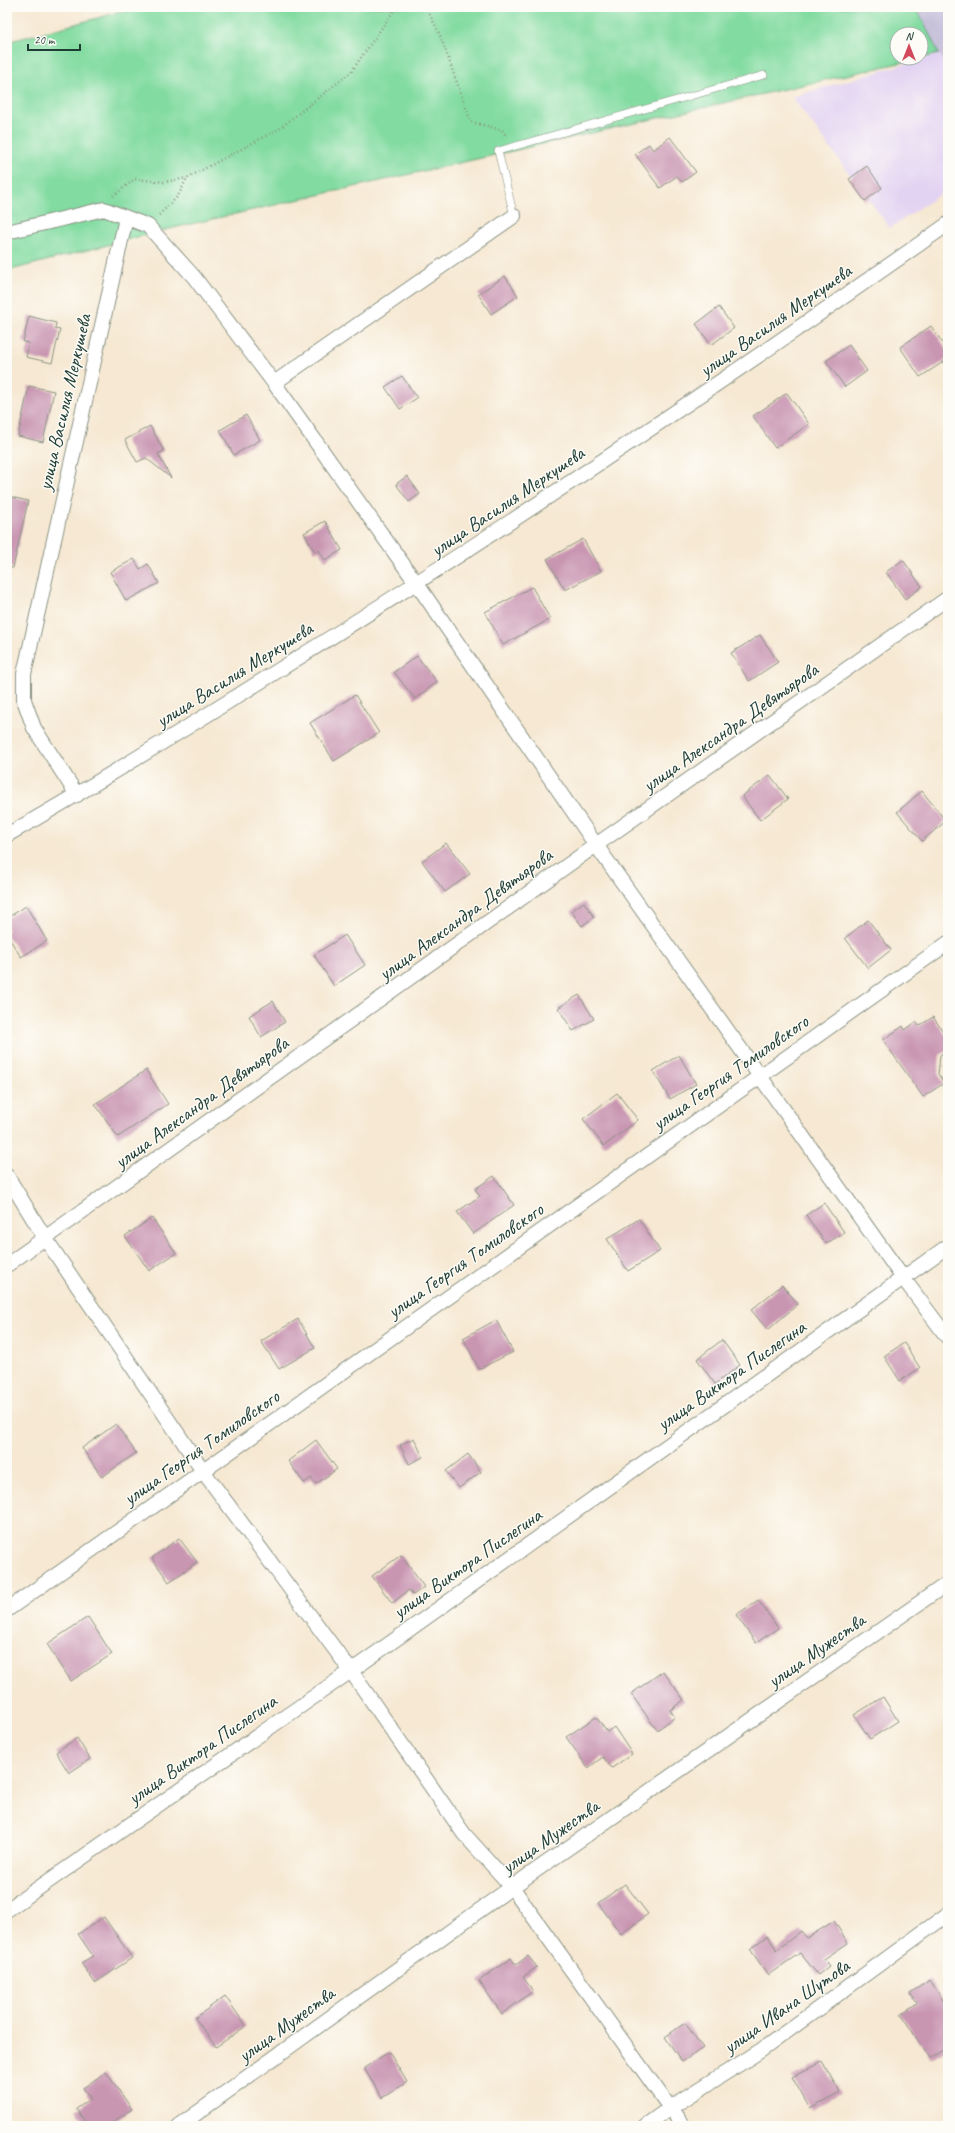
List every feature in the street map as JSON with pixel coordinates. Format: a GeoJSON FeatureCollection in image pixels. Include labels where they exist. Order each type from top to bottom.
{"type":"FeatureCollection","features":[{"type":"Feature","properties":{"kind":"street"},"geometry":{"type":"LineString","coordinates":[[7,232],[104,209],[148,226],[208,294],[274,383],[417,584],[596,845],[903,1278],[948,1338]]}},
{"type":"Feature","properties":{"kind":"street"},"geometry":{"type":"LineString","coordinates":[[274,383],[514,216]]}},
{"type":"Feature","properties":{"kind":"street","name":"улица Василия Меркушева"},"geometry":{"type":"LineString","coordinates":[[77,795],[34,728],[24,700],[24,674],[126,218]]}},
{"type":"Feature","properties":{"kind":"street","name":"улица Василия Меркушева"},"geometry":{"type":"LineString","coordinates":[[7,835],[77,795],[417,584],[734,374],[948,224]]}},
{"type":"Feature","properties":{"kind":"street","name":"улица Александра Девятьярова"},"geometry":{"type":"LineString","coordinates":[[7,1265],[596,845],[948,598]]}},
{"type":"Feature","properties":{"kind":"street","name":"улица Георгия Томиловского"},"geometry":{"type":"LineString","coordinates":[[7,1610],[759,1075],[948,943]]}},
{"type":"Feature","properties":{"kind":"street"},"geometry":{"type":"LineString","coordinates":[[7,1176],[45,1238],[203,1471],[351,1671],[464,1834],[512,1887],[683,2126]]}},
{"type":"Feature","properties":{"kind":"street","name":"улица Виктора Пислегина"},"geometry":{"type":"LineString","coordinates":[[7,1910],[351,1671],[948,1246]]}},
{"type":"Feature","properties":{"kind":"street","name":"улица Мужества"},"geometry":{"type":"LineString","coordinates":[[179,2126],[512,1887],[948,1583]]}},
{"type":"Feature","properties":{"kind":"street","name":"улица Ивана Шутова"},"geometry":{"type":"LineString","coordinates":[[645,2126],[670,2108],[760,2051],[948,1914]]}},
{"type":"Feature","properties":{"kind":"lane"},"geometry":{"type":"LineString","coordinates":[[514,216],[498,151],[764,75]]}},
{"type":"Feature","properties":{"kind":"path"},"geometry":{"type":"LineString","coordinates":[[104,209],[113,196],[135,179],[164,182],[187,178],[279,129],[351,72],[394,12],[395,7]]}},
{"type":"Feature","properties":{"kind":"path"},"geometry":{"type":"LineString","coordinates":[[426,7],[440,35],[471,122],[502,130],[515,147]]}},
{"type":"Feature","properties":{"kind":"path"},"geometry":{"type":"LineString","coordinates":[[148,226],[178,196],[187,178]]}},
{"type":"Feature","properties":{"kind":"shaded area"},"geometry":{"type":"Polygon","coordinates":[[[916,7],[948,7],[948,67],[939,54],[929,34],[929,26],[925,26],[916,7]]]}},
{"type":"Feature","properties":{"kind":"shaded area"},"geometry":{"type":"Polygon","coordinates":[[[939,54],[948,67],[948,189],[890,228],[792,97],[898,66],[929,66],[929,57],[939,54]]]}},
{"type":"Feature","properties":{"kind":"green space"},"geometry":{"type":"Polygon","coordinates":[[[139,7],[916,7],[925,26],[889,26],[889,65],[169,229],[7,271],[7,42],[139,7]]]}},
{"type":"Feature","properties":{"kind":"green space"},"geometry":{"type":"Polygon","coordinates":[[[929,34],[939,54],[929,56],[929,34]]]}},
{"type":"Feature","properties":{"kind":"building"},"geometry":{"type":"Polygon","coordinates":[[[670,137],[696,172],[682,182],[677,176],[660,188],[635,154],[649,144],[653,150],[670,137]]]}},
{"type":"Feature","properties":{"kind":"building"},"geometry":{"type":"Polygon","coordinates":[[[867,166],[882,188],[865,201],[849,179],[867,166]]]}},
{"type":"Feature","properties":{"kind":"building"},"geometry":{"type":"Polygon","coordinates":[[[505,276],[518,296],[491,314],[478,294],[505,276]]]}},
{"type":"Feature","properties":{"kind":"building"},"geometry":{"type":"Polygon","coordinates":[[[719,307],[734,328],[711,345],[696,324],[719,307]]]}},
{"type":"Feature","properties":{"kind":"building"},"geometry":{"type":"Polygon","coordinates":[[[29,316],[56,323],[55,329],[60,330],[52,363],[26,357],[29,343],[23,342],[29,316]]]}},
{"type":"Feature","properties":{"kind":"building"},"geometry":{"type":"Polygon","coordinates":[[[931,326],[948,351],[948,359],[920,377],[900,347],[931,326]]]}},
{"type":"Feature","properties":{"kind":"building"},"geometry":{"type":"Polygon","coordinates":[[[849,345],[867,371],[845,387],[826,361],[849,345]]]}},
{"type":"Feature","properties":{"kind":"building"},"geometry":{"type":"Polygon","coordinates":[[[402,376],[417,398],[400,409],[385,387],[402,376]]]}},
{"type":"Feature","properties":{"kind":"building"},"geometry":{"type":"Polygon","coordinates":[[[29,386],[54,391],[43,442],[18,436],[29,386]]]}},
{"type":"Feature","properties":{"kind":"building"},"geometry":{"type":"Polygon","coordinates":[[[787,393],[809,424],[775,448],[753,416],[787,393]]]}},
{"type":"Feature","properties":{"kind":"building"},"geometry":{"type":"Polygon","coordinates":[[[246,415],[260,440],[234,455],[220,430],[246,415]]]}},
{"type":"Feature","properties":{"kind":"building"},"geometry":{"type":"Polygon","coordinates":[[[150,426],[164,451],[158,454],[171,478],[146,458],[137,462],[125,440],[150,426]]]}},
{"type":"Feature","properties":{"kind":"building"},"geometry":{"type":"Polygon","coordinates":[[[407,476],[420,494],[409,502],[396,484],[407,476]]]}},
{"type":"Feature","properties":{"kind":"building"},"geometry":{"type":"Polygon","coordinates":[[[7,496],[28,501],[13,568],[7,568],[7,496]]]}},
{"type":"Feature","properties":{"kind":"building"},"geometry":{"type":"Polygon","coordinates":[[[325,521],[342,550],[325,560],[319,550],[315,552],[304,533],[325,521]]]}},
{"type":"Feature","properties":{"kind":"building"},"geometry":{"type":"Polygon","coordinates":[[[583,539],[601,571],[565,590],[547,559],[583,539]]]}},
{"type":"Feature","properties":{"kind":"building"},"geometry":{"type":"Polygon","coordinates":[[[134,559],[140,569],[148,564],[159,583],[126,601],[110,572],[134,559]]]}},
{"type":"Feature","properties":{"kind":"building"},"geometry":{"type":"Polygon","coordinates":[[[903,560],[922,587],[905,599],[886,572],[903,560]]]}},
{"type":"Feature","properties":{"kind":"building"},"geometry":{"type":"Polygon","coordinates":[[[532,587],[550,619],[503,645],[485,612],[532,587]]]}},
{"type":"Feature","properties":{"kind":"building"},"geometry":{"type":"Polygon","coordinates":[[[760,635],[778,662],[749,681],[731,653],[760,635]]]}},
{"type":"Feature","properties":{"kind":"building"},"geometry":{"type":"Polygon","coordinates":[[[417,656],[437,682],[415,699],[394,672],[417,656]]]}},
{"type":"Feature","properties":{"kind":"building"},"geometry":{"type":"Polygon","coordinates":[[[355,695],[379,733],[334,761],[310,723],[355,695]]]}},
{"type":"Feature","properties":{"kind":"building"},"geometry":{"type":"Polygon","coordinates":[[[770,775],[788,799],[760,820],[742,796],[770,775]]]}},
{"type":"Feature","properties":{"kind":"building"},"geometry":{"type":"Polygon","coordinates":[[[922,791],[946,821],[922,841],[897,812],[922,791]]]}},
{"type":"Feature","properties":{"kind":"building"},"geometry":{"type":"Polygon","coordinates":[[[446,843],[470,874],[445,892],[422,861],[446,843]]]}},
{"type":"Feature","properties":{"kind":"building"},"geometry":{"type":"Polygon","coordinates":[[[584,902],[594,917],[582,926],[571,911],[584,902]]]}},
{"type":"Feature","properties":{"kind":"building"},"geometry":{"type":"Polygon","coordinates":[[[26,906],[47,941],[21,957],[7,935],[7,918],[26,906]]]}},
{"type":"Feature","properties":{"kind":"building"},"geometry":{"type":"Polygon","coordinates":[[[868,920],[891,950],[868,968],[845,938],[868,920]]]}},
{"type":"Feature","properties":{"kind":"building"},"geometry":{"type":"Polygon","coordinates":[[[345,935],[365,965],[334,986],[314,955],[345,935]]]}},
{"type":"Feature","properties":{"kind":"building"},"geometry":{"type":"Polygon","coordinates":[[[579,995],[594,1019],[573,1031],[558,1008],[579,995]]]}},
{"type":"Feature","properties":{"kind":"building"},"geometry":{"type":"Polygon","coordinates":[[[273,1001],[285,1022],[261,1037],[249,1016],[273,1001]]]}},
{"type":"Feature","properties":{"kind":"building"},"geometry":{"type":"Polygon","coordinates":[[[933,1017],[948,1038],[948,1050],[940,1055],[938,1074],[944,1083],[923,1097],[883,1040],[903,1026],[905,1030],[916,1022],[919,1026],[933,1017]]]}},
{"type":"Feature","properties":{"kind":"building"},"geometry":{"type":"Polygon","coordinates":[[[679,1055],[696,1084],[670,1099],[653,1071],[679,1055]]]}},
{"type":"Feature","properties":{"kind":"building"},"geometry":{"type":"Polygon","coordinates":[[[146,1070],[168,1104],[118,1137],[95,1104],[146,1070]]]}},
{"type":"Feature","properties":{"kind":"building"},"geometry":{"type":"Polygon","coordinates":[[[617,1093],[638,1120],[604,1146],[583,1119],[617,1093]]]}},
{"type":"Feature","properties":{"kind":"building"},"geometry":{"type":"Polygon","coordinates":[[[494,1176],[514,1205],[473,1234],[457,1212],[480,1196],[475,1189],[494,1176]]]}},
{"type":"Feature","properties":{"kind":"building"},"geometry":{"type":"Polygon","coordinates":[[[824,1203],[844,1232],[826,1244],[806,1215],[824,1203]]]}},
{"type":"Feature","properties":{"kind":"building"},"geometry":{"type":"Polygon","coordinates":[[[152,1218],[176,1253],[149,1271],[125,1236],[152,1218]]]}},
{"type":"Feature","properties":{"kind":"building"},"geometry":{"type":"Polygon","coordinates":[[[639,1219],[660,1251],[628,1271],[607,1239],[639,1219]]]}},
{"type":"Feature","properties":{"kind":"building"},"geometry":{"type":"Polygon","coordinates":[[[782,1285],[798,1304],[768,1330],[751,1310],[782,1285]]]}},
{"type":"Feature","properties":{"kind":"building"},"geometry":{"type":"Polygon","coordinates":[[[298,1319],[315,1348],[279,1369],[261,1341],[298,1319]]]}},
{"type":"Feature","properties":{"kind":"building"},"geometry":{"type":"Polygon","coordinates":[[[496,1320],[513,1352],[479,1369],[463,1338],[496,1320]]]}},
{"type":"Feature","properties":{"kind":"building"},"geometry":{"type":"Polygon","coordinates":[[[722,1340],[740,1365],[715,1384],[697,1359],[722,1340]]]}},
{"type":"Feature","properties":{"kind":"building"},"geometry":{"type":"Polygon","coordinates":[[[904,1343],[920,1368],[900,1381],[884,1356],[904,1343]]]}},
{"type":"Feature","properties":{"kind":"building"},"geometry":{"type":"Polygon","coordinates":[[[116,1424],[136,1453],[102,1477],[82,1448],[116,1424]]]}},
{"type":"Feature","properties":{"kind":"building"},"geometry":{"type":"Polygon","coordinates":[[[414,1438],[423,1457],[409,1464],[400,1445],[414,1438]]]}},
{"type":"Feature","properties":{"kind":"building"},"geometry":{"type":"Polygon","coordinates":[[[316,1440],[337,1469],[316,1484],[311,1478],[304,1483],[288,1461],[316,1440]]]}},
{"type":"Feature","properties":{"kind":"building"},"geometry":{"type":"Polygon","coordinates":[[[468,1454],[481,1472],[459,1488],[446,1471],[468,1454]]]}},
{"type":"Feature","properties":{"kind":"building"},"geometry":{"type":"Polygon","coordinates":[[[179,1538],[197,1562],[169,1582],[152,1558],[179,1538]]]}},
{"type":"Feature","properties":{"kind":"building"},"geometry":{"type":"Polygon","coordinates":[[[401,1555],[424,1587],[413,1595],[409,1590],[392,1603],[372,1576],[401,1555]]]}},
{"type":"Feature","properties":{"kind":"building"},"geometry":{"type":"Polygon","coordinates":[[[758,1600],[778,1628],[756,1643],[736,1615],[758,1600]]]}},
{"type":"Feature","properties":{"kind":"building"},"geometry":{"type":"Polygon","coordinates":[[[88,1617],[112,1654],[71,1681],[47,1644],[88,1617]]]}},
{"type":"Feature","properties":{"kind":"building"},"geometry":{"type":"Polygon","coordinates":[[[663,1671],[684,1700],[670,1710],[675,1717],[657,1730],[631,1694],[663,1671]]]}},
{"type":"Feature","properties":{"kind":"building"},"geometry":{"type":"Polygon","coordinates":[[[883,1697],[898,1721],[870,1739],[854,1715],[883,1697]]]}},
{"type":"Feature","properties":{"kind":"building"},"geometry":{"type":"Polygon","coordinates":[[[596,1717],[607,1732],[614,1727],[632,1754],[612,1768],[603,1757],[588,1768],[566,1737],[596,1717]]]}},
{"type":"Feature","properties":{"kind":"building"},"geometry":{"type":"Polygon","coordinates":[[[77,1738],[90,1759],[69,1773],[56,1752],[77,1738]]]}},
{"type":"Feature","properties":{"kind":"building"},"geometry":{"type":"Polygon","coordinates":[[[625,1884],[648,1914],[621,1934],[598,1903],[625,1884]]]}},
{"type":"Feature","properties":{"kind":"building"},"geometry":{"type":"Polygon","coordinates":[[[104,1917],[132,1958],[95,1983],[81,1963],[93,1956],[78,1934],[104,1917]]]}},
{"type":"Feature","properties":{"kind":"building"},"geometry":{"type":"Polygon","coordinates":[[[834,1921],[848,1943],[824,1959],[829,1966],[818,1975],[800,1953],[768,1975],[750,1949],[767,1936],[777,1950],[801,1931],[807,1938],[834,1921]]]}},
{"type":"Feature","properties":{"kind":"building"},"geometry":{"type":"Polygon","coordinates":[[[528,1956],[537,1967],[523,1977],[533,1991],[502,2014],[479,1981],[511,1958],[516,1965],[528,1956]]]}},
{"type":"Feature","properties":{"kind":"building"},"geometry":{"type":"Polygon","coordinates":[[[930,1980],[948,2008],[948,2048],[930,2059],[901,2014],[917,2003],[910,1993],[930,1980]]]}},
{"type":"Feature","properties":{"kind":"building"},"geometry":{"type":"Polygon","coordinates":[[[225,1996],[246,2026],[216,2047],[195,2018],[225,1996]]]}},
{"type":"Feature","properties":{"kind":"building"},"geometry":{"type":"Polygon","coordinates":[[[685,2023],[703,2048],[682,2062],[665,2037],[685,2023]]]}},
{"type":"Feature","properties":{"kind":"building"},"geometry":{"type":"Polygon","coordinates":[[[389,2052],[407,2082],[382,2098],[364,2068],[389,2052]]]}},
{"type":"Feature","properties":{"kind":"building"},"geometry":{"type":"Polygon","coordinates":[[[822,2061],[840,2093],[810,2109],[792,2077],[822,2061]]]}},
{"type":"Feature","properties":{"kind":"building"},"geometry":{"type":"Polygon","coordinates":[[[106,2072],[132,2109],[107,2126],[88,2126],[76,2109],[91,2099],[83,2088],[106,2072]]]}}]}
